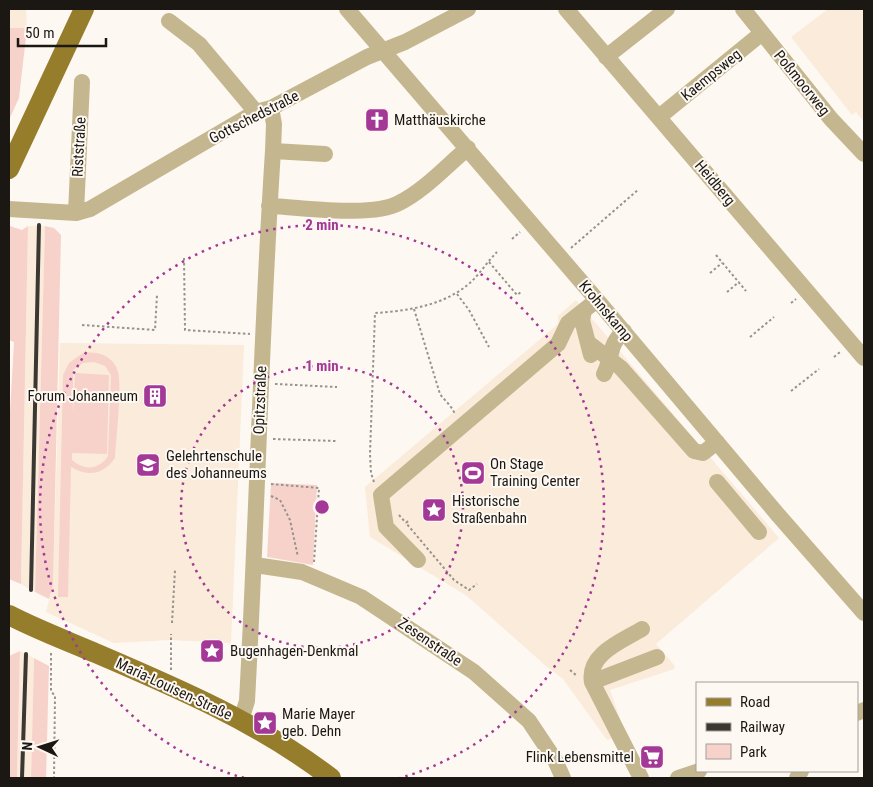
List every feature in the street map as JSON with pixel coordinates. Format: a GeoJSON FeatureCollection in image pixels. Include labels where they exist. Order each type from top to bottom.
{"type":"FeatureCollection","features":[{"type":"Feature","properties":{"kind":"main road"},"geometry":{"type":"LineString","coordinates":[[9,169],[84,9]]}},
{"type":"Feature","properties":{"kind":"main road","name":"Maria-Louisen-Straße"},"geometry":{"type":"LineString","coordinates":[[9,615],[168,684],[241,720],[331,778]]}},
{"type":"Feature","properties":{"kind":"street","name":"Krohnskamp"},"geometry":{"type":"LineString","coordinates":[[347,9],[468,148],[864,613]]}},
{"type":"Feature","properties":{"kind":"street","name":"Gottschedstraße"},"geometry":{"type":"LineString","coordinates":[[9,209],[76,212],[90,209],[263,110],[468,9]]}},
{"type":"Feature","properties":{"kind":"street","name":"Heidberg"},"geometry":{"type":"LineString","coordinates":[[566,9],[864,358]]}},
{"type":"Feature","properties":{"kind":"street"},"geometry":{"type":"LineString","coordinates":[[606,56],[667,9]]}},
{"type":"Feature","properties":{"kind":"street","name":"Poßmoorweg"},"geometry":{"type":"LineString","coordinates":[[743,9],[831,119],[864,154]]}},
{"type":"Feature","properties":{"kind":"street"},"geometry":{"type":"LineString","coordinates":[[169,21],[199,44],[263,110]]}},
{"type":"Feature","properties":{"kind":"street","name":"Kaempsweg"},"geometry":{"type":"LineString","coordinates":[[659,117],[762,33]]}},
{"type":"Feature","properties":{"kind":"street","name":"Riststraße"},"geometry":{"type":"LineString","coordinates":[[76,212],[82,82]]}},
{"type":"Feature","properties":{"kind":"street","name":"Opitzstraße"},"geometry":{"type":"LineString","coordinates":[[241,720],[247,700],[255,565],[260,383],[274,124],[263,110]]}},
{"type":"Feature","properties":{"kind":"street"},"geometry":{"type":"LineString","coordinates":[[269,206],[365,210],[386,208],[414,194],[468,148]]}},
{"type":"Feature","properties":{"kind":"street"},"geometry":{"type":"LineString","coordinates":[[273,151],[325,154]]}},
{"type":"Feature","properties":{"kind":"street"},"geometry":{"type":"LineString","coordinates":[[418,560],[386,527],[381,495],[558,344],[568,323],[597,300]]}},
{"type":"Feature","properties":{"kind":"street"},"geometry":{"type":"LineString","coordinates":[[584,311],[582,320],[590,351],[610,358],[694,451],[704,453],[717,442]]}},
{"type":"Feature","properties":{"kind":"street"},"geometry":{"type":"LineString","coordinates":[[604,374],[610,358],[613,341],[624,331]]}},
{"type":"Feature","properties":{"kind":"street"},"geometry":{"type":"LineString","coordinates":[[717,482],[759,532]]}},
{"type":"Feature","properties":{"kind":"street","name":"Zesenstraße"},"geometry":{"type":"LineString","coordinates":[[255,565],[304,572],[361,597],[474,672],[528,721],[555,760],[563,778]]}},
{"type":"Feature","properties":{"kind":"street"},"geometry":{"type":"LineString","coordinates":[[642,629],[599,656],[593,663],[590,673],[592,682],[642,778]]}},
{"type":"Feature","properties":{"kind":"street"},"geometry":{"type":"LineString","coordinates":[[592,682],[657,657]]}},
{"type":"Feature","properties":{"kind":"street"},"geometry":{"type":"LineString","coordinates":[[678,778],[696,772]]}},
{"type":"Feature","properties":{"kind":"path"},"geometry":{"type":"LineString","coordinates":[[560,257],[639,189]]}},
{"type":"Feature","properties":{"kind":"path"},"geometry":{"type":"LineString","coordinates":[[381,495],[371,473],[370,454],[375,313],[414,309],[457,294],[497,252]]}},
{"type":"Feature","properties":{"kind":"path"},"geometry":{"type":"LineString","coordinates":[[716,255],[746,291]]}},
{"type":"Feature","properties":{"kind":"path"},"geometry":{"type":"LineString","coordinates":[[184,258],[185,330],[263,335]]}},
{"type":"Feature","properties":{"kind":"path"},"geometry":{"type":"LineString","coordinates":[[489,262],[517,294],[521,292]]}},
{"type":"Feature","properties":{"kind":"path"},"geometry":{"type":"LineString","coordinates":[[710,272],[722,263]]}},
{"type":"Feature","properties":{"kind":"path"},"geometry":{"type":"LineString","coordinates":[[727,292],[739,282]]}},
{"type":"Feature","properties":{"kind":"path"},"geometry":{"type":"LineString","coordinates":[[457,294],[469,310],[489,347]]}},
{"type":"Feature","properties":{"kind":"path"},"geometry":{"type":"LineString","coordinates":[[82,325],[155,330],[157,295]]}},
{"type":"Feature","properties":{"kind":"path"},"geometry":{"type":"LineString","coordinates":[[414,309],[440,394],[446,404],[454,410],[459,428]]}},
{"type":"Feature","properties":{"kind":"path"},"geometry":{"type":"LineString","coordinates":[[750,337],[774,316]]}},
{"type":"Feature","properties":{"kind":"path"},"geometry":{"type":"LineString","coordinates":[[791,391],[818,369]]}},
{"type":"Feature","properties":{"kind":"path"},"geometry":{"type":"LineString","coordinates":[[260,383],[337,387]]}},
{"type":"Feature","properties":{"kind":"path"},"geometry":{"type":"LineString","coordinates":[[258,438],[336,441]]}},
{"type":"Feature","properties":{"kind":"path"},"geometry":{"type":"LineString","coordinates":[[257,487],[319,488],[314,568],[304,572],[290,520],[280,500],[257,487]]}},
{"type":"Feature","properties":{"kind":"path"},"geometry":{"type":"LineString","coordinates":[[408,521],[406,523],[454,580],[468,590],[478,584]]}},
{"type":"Feature","properties":{"kind":"path"},"geometry":{"type":"LineString","coordinates":[[172,623],[175,570]]}},
{"type":"Feature","properties":{"kind":"path"},"geometry":{"type":"LineString","coordinates":[[168,684],[171,634]]}},
{"type":"Feature","properties":{"kind":"path"},"geometry":{"type":"LineString","coordinates":[[52,635],[51,691],[55,696],[54,778]]}},
{"type":"Feature","properties":{"kind":"shaded area"},"geometry":{"type":"Polygon","coordinates":[[[9,9],[26,9],[27,28],[9,28],[9,9]]]}},
{"type":"Feature","properties":{"kind":"shaded area"},"geometry":{"type":"Polygon","coordinates":[[[828,9],[864,9],[864,122],[856,112],[852,115],[791,37],[828,9]]]}},
{"type":"Feature","properties":{"kind":"shaded area"},"geometry":{"type":"Polygon","coordinates":[[[28,226],[45,226],[35,592],[21,584],[28,226]]]}},
{"type":"Feature","properties":{"kind":"shaded area"},"geometry":{"type":"Polygon","coordinates":[[[576,300],[779,538],[656,644],[675,666],[674,669],[610,690],[625,733],[607,740],[563,679],[467,596],[370,537],[365,487],[558,324],[558,316],[576,300]]]}},
{"type":"Feature","properties":{"kind":"shaded area","name":"Gelehrtenschule des Johanneums"},"geometry":{"type":"Polygon","coordinates":[[[60,343],[244,345],[231,643],[171,640],[114,643],[46,612],[53,585],[60,343]]]}},
{"type":"Feature","properties":{"kind":"shaded area"},"geometry":{"type":"Polygon","coordinates":[[[20,651],[34,658],[31,778],[17,778],[20,651]]]}},
{"type":"Feature","properties":{"kind":"green space"},"geometry":{"type":"Polygon","coordinates":[[[9,28],[27,28],[19,98],[9,120],[9,28]]]}},
{"type":"Feature","properties":{"kind":"green space"},"geometry":{"type":"Polygon","coordinates":[[[10,226],[22,230],[28,226],[21,584],[9,579],[9,430],[14,342],[9,340],[10,226]]]}},
{"type":"Feature","properties":{"kind":"green space"},"geometry":{"type":"Polygon","coordinates":[[[45,226],[54,228],[61,235],[53,585],[49,599],[35,592],[45,226]]]}},
{"type":"Feature","properties":{"kind":"green space"},"geometry":{"type":"Polygon","coordinates":[[[83,353],[100,354],[109,358],[118,372],[119,401],[115,458],[105,468],[95,473],[83,472],[71,467],[68,597],[58,597],[63,375],[69,363],[83,353]],[[94,362],[83,363],[73,370],[73,415],[75,373],[109,375],[107,454],[72,453],[72,460],[81,466],[96,466],[108,456],[111,375],[105,366],[94,362]]]}},
{"type":"Feature","properties":{"kind":"green space"},"geometry":{"type":"Polygon","coordinates":[[[271,483],[317,485],[313,565],[267,557],[271,483]]]}},
{"type":"Feature","properties":{"kind":"green space"},"geometry":{"type":"Polygon","coordinates":[[[20,651],[17,778],[9,778],[9,656],[20,651]]]}},
{"type":"Feature","properties":{"kind":"green space"},"geometry":{"type":"Polygon","coordinates":[[[34,658],[49,666],[46,778],[31,778],[34,658]]]}},
{"type":"Feature","properties":{"kind":"railway"},"geometry":{"type":"LineString","coordinates":[[31,590],[39,225]]}},
{"type":"Feature","properties":{"kind":"railway"},"geometry":{"type":"LineString","coordinates":[[22,778],[26,654]]}},
{"type":"Feature","properties":{"kind":"place","name":"Matthäuskirche"},"geometry":{"type":"Point","coordinates":[377,120]}},
{"type":"Feature","properties":{"kind":"place","name":"Forum Johanneum"},"geometry":{"type":"Point","coordinates":[155,396]}},
{"type":"Feature","properties":{"kind":"place","name":"Gelehrtenschule des Johanneums"},"geometry":{"type":"Point","coordinates":[148,465]}},
{"type":"Feature","properties":{"kind":"place","name":"On Stage Training Center"},"geometry":{"type":"Point","coordinates":[473,473]}},
{"type":"Feature","properties":{"kind":"place","name":"Historische Straßenbahn"},"geometry":{"type":"Point","coordinates":[434,510]}},
{"type":"Feature","properties":{"kind":"place","name":"Bugenhagen-Denkmal"},"geometry":{"type":"Point","coordinates":[212,651]}},
{"type":"Feature","properties":{"kind":"place","name":"Marie Mayer geb. Dehn"},"geometry":{"type":"Point","coordinates":[265,723]}},
{"type":"Feature","properties":{"kind":"place","name":"Flink Lebensmittel"},"geometry":{"type":"Point","coordinates":[652,757]}}]}
